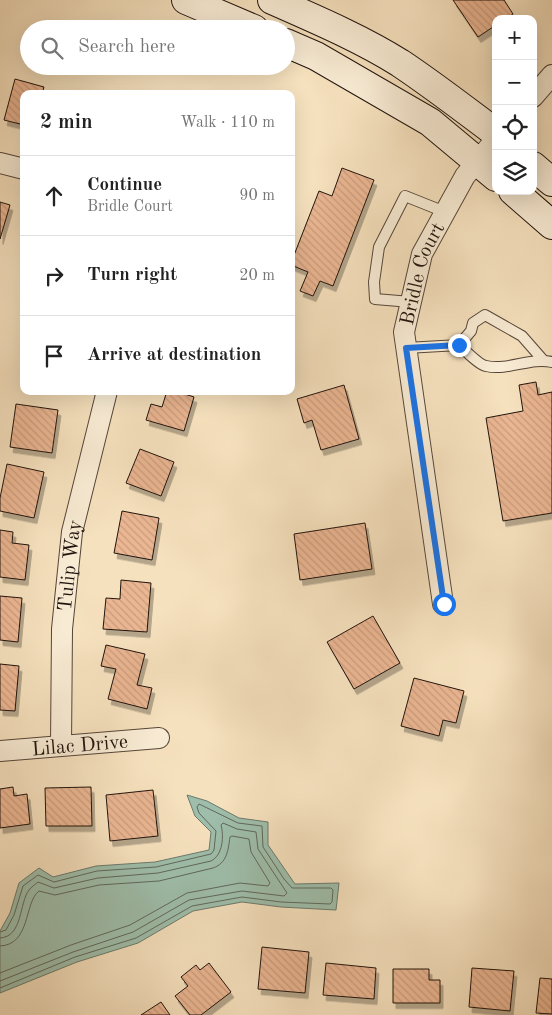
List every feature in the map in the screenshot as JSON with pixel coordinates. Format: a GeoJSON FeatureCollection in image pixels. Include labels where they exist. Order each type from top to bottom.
{"type":"FeatureCollection","features":[{"type":"Feature","properties":{"kind":"main road"},"geometry":{"type":"LineString","coordinates":[[186,0],[233,20]]}},
{"type":"Feature","properties":{"kind":"main road"},"geometry":{"type":"LineString","coordinates":[[272,0],[338,29],[398,63],[449,97],[492,130]]}},
{"type":"Feature","properties":{"kind":"main road"},"geometry":{"type":"LineString","coordinates":[[295,47],[316,56],[430,122],[486,169]]}},
{"type":"Feature","properties":{"kind":"main road"},"geometry":{"type":"LineString","coordinates":[[537,169],[552,182]]}},
{"type":"Feature","properties":{"kind":"main road"},"geometry":{"type":"LineString","coordinates":[[518,195],[552,225]]}},
{"type":"Feature","properties":{"kind":"street"},"geometry":{"type":"LineString","coordinates":[[537,92],[552,75]]}},
{"type":"Feature","properties":{"kind":"street","name":"Bridle Court"},"geometry":{"type":"LineString","coordinates":[[444,604],[404,332],[422,254],[464,176],[486,169],[492,150]]}},
{"type":"Feature","properties":{"kind":"street"},"geometry":{"type":"LineString","coordinates":[[0,163],[20,167]]}},
{"type":"Feature","properties":{"kind":"street","name":"Tulip Way"},"geometry":{"type":"LineString","coordinates":[[61,745],[62,629],[72,532],[106,395]]}},
{"type":"Feature","properties":{"kind":"street","name":"Lilac Drive"},"geometry":{"type":"LineString","coordinates":[[0,751],[160,738]]}},
{"type":"Feature","properties":{"kind":"lane"},"geometry":{"type":"LineString","coordinates":[[410,302],[375,299],[374,282],[379,247],[406,196],[445,212]]}},
{"type":"Feature","properties":{"kind":"lane"},"geometry":{"type":"LineString","coordinates":[[459,345],[471,331],[473,323],[485,315],[522,336],[547,361]]}},
{"type":"Feature","properties":{"kind":"lane"},"geometry":{"type":"LineString","coordinates":[[406,348],[459,345],[485,366],[512,366],[547,361]]}},
{"type":"Feature","properties":{"kind":"water"},"geometry":{"type":"Polygon","coordinates":[[[187,795],[207,801],[239,818],[268,822],[268,845],[295,884],[339,883],[336,910],[281,907],[242,902],[193,911],[138,943],[77,962],[0,993],[0,931],[10,913],[19,883],[39,868],[53,877],[96,866],[155,862],[209,850],[211,832],[195,816],[187,795]]]}},
{"type":"Feature","properties":{"kind":"building"},"geometry":{"type":"Polygon","coordinates":[[[453,0],[504,0],[513,14],[492,15],[492,28],[478,37],[453,0]]]}},
{"type":"Feature","properties":{"kind":"building"},"geometry":{"type":"Polygon","coordinates":[[[15,79],[44,87],[43,90],[20,90],[20,124],[4,120],[15,79]]]}},
{"type":"Feature","properties":{"kind":"building"},"geometry":{"type":"Polygon","coordinates":[[[342,168],[374,180],[333,286],[320,281],[313,296],[300,291],[308,272],[295,267],[295,253],[319,191],[332,196],[342,168]]]}},
{"type":"Feature","properties":{"kind":"building"},"geometry":{"type":"Polygon","coordinates":[[[0,202],[10,205],[0,239],[0,202]]]}},
{"type":"Feature","properties":{"kind":"building"},"geometry":{"type":"Polygon","coordinates":[[[536,382],[538,395],[552,392],[552,513],[503,521],[486,418],[523,411],[519,385],[536,382]]]}},
{"type":"Feature","properties":{"kind":"building"},"geometry":{"type":"Polygon","coordinates":[[[344,385],[359,439],[321,450],[312,420],[304,423],[297,399],[344,385]]]}},
{"type":"Feature","properties":{"kind":"building"},"geometry":{"type":"Polygon","coordinates":[[[166,395],[188,395],[194,397],[184,431],[146,420],[151,404],[162,407],[166,395]]]}},
{"type":"Feature","properties":{"kind":"building"},"geometry":{"type":"Polygon","coordinates":[[[16,404],[58,410],[52,453],[10,447],[16,404]]]}},
{"type":"Feature","properties":{"kind":"building"},"geometry":{"type":"Polygon","coordinates":[[[140,449],[174,462],[161,496],[126,483],[140,449]]]}},
{"type":"Feature","properties":{"kind":"building"},"geometry":{"type":"Polygon","coordinates":[[[7,464],[44,472],[34,518],[0,511],[0,498],[7,464]]]}},
{"type":"Feature","properties":{"kind":"building"},"geometry":{"type":"Polygon","coordinates":[[[122,511],[159,518],[152,560],[114,553],[122,511]]]}},
{"type":"Feature","properties":{"kind":"building"},"geometry":{"type":"Polygon","coordinates":[[[365,523],[372,569],[300,580],[294,534],[365,523]]]}},
{"type":"Feature","properties":{"kind":"building"},"geometry":{"type":"Polygon","coordinates":[[[0,530],[13,532],[12,543],[29,545],[25,580],[0,577],[0,530]]]}},
{"type":"Feature","properties":{"kind":"building"},"geometry":{"type":"Polygon","coordinates":[[[121,580],[151,583],[147,632],[103,629],[106,598],[120,599],[121,580]]]}},
{"type":"Feature","properties":{"kind":"building"},"geometry":{"type":"Polygon","coordinates":[[[0,596],[22,598],[18,642],[0,640],[0,596]]]}},
{"type":"Feature","properties":{"kind":"building"},"geometry":{"type":"Polygon","coordinates":[[[373,616],[400,663],[354,689],[327,642],[373,616]]]}},
{"type":"Feature","properties":{"kind":"building"},"geometry":{"type":"Polygon","coordinates":[[[106,645],[145,654],[137,685],[152,688],[147,709],[108,699],[116,669],[101,666],[106,645]]]}},
{"type":"Feature","properties":{"kind":"building"},"geometry":{"type":"Polygon","coordinates":[[[0,664],[19,666],[15,711],[0,710],[0,664]]]}},
{"type":"Feature","properties":{"kind":"building"},"geometry":{"type":"Polygon","coordinates":[[[414,678],[464,691],[456,723],[443,720],[439,736],[401,726],[414,678]]]}},
{"type":"Feature","properties":{"kind":"building"},"geometry":{"type":"Polygon","coordinates":[[[13,787],[14,796],[27,794],[30,824],[0,828],[0,789],[13,787]]]}},
{"type":"Feature","properties":{"kind":"building"},"geometry":{"type":"Polygon","coordinates":[[[91,787],[92,826],[46,826],[45,788],[91,787]]]}},
{"type":"Feature","properties":{"kind":"building"},"geometry":{"type":"Polygon","coordinates":[[[153,790],[158,836],[110,841],[106,795],[153,790]]]}},
{"type":"Feature","properties":{"kind":"building"},"geometry":{"type":"Polygon","coordinates":[[[262,947],[309,952],[305,993],[258,989],[262,947]]]}},
{"type":"Feature","properties":{"kind":"building"},"geometry":{"type":"Polygon","coordinates":[[[209,963],[231,992],[201,1015],[190,1015],[175,996],[188,986],[181,977],[196,965],[200,970],[209,963]]]}},
{"type":"Feature","properties":{"kind":"building"},"geometry":{"type":"Polygon","coordinates":[[[326,963],[376,968],[374,999],[323,995],[326,963]]]}},
{"type":"Feature","properties":{"kind":"building"},"geometry":{"type":"Polygon","coordinates":[[[472,968],[514,971],[510,1011],[469,1007],[472,968]]]}},
{"type":"Feature","properties":{"kind":"building"},"geometry":{"type":"Polygon","coordinates":[[[393,969],[429,969],[429,980],[440,980],[440,1003],[393,1003],[393,969]]]}},
{"type":"Feature","properties":{"kind":"building"},"geometry":{"type":"Polygon","coordinates":[[[540,978],[552,979],[552,1014],[536,1013],[540,978]]]}},
{"type":"Feature","properties":{"kind":"building"},"geometry":{"type":"Polygon","coordinates":[[[161,1002],[170,1015],[141,1015],[161,1002]]]}},
{"type":"Feature","properties":{"kind":"route"},"geometry":{"type":"LineString","coordinates":[[444,604],[406,348],[459,345]]}}]}
